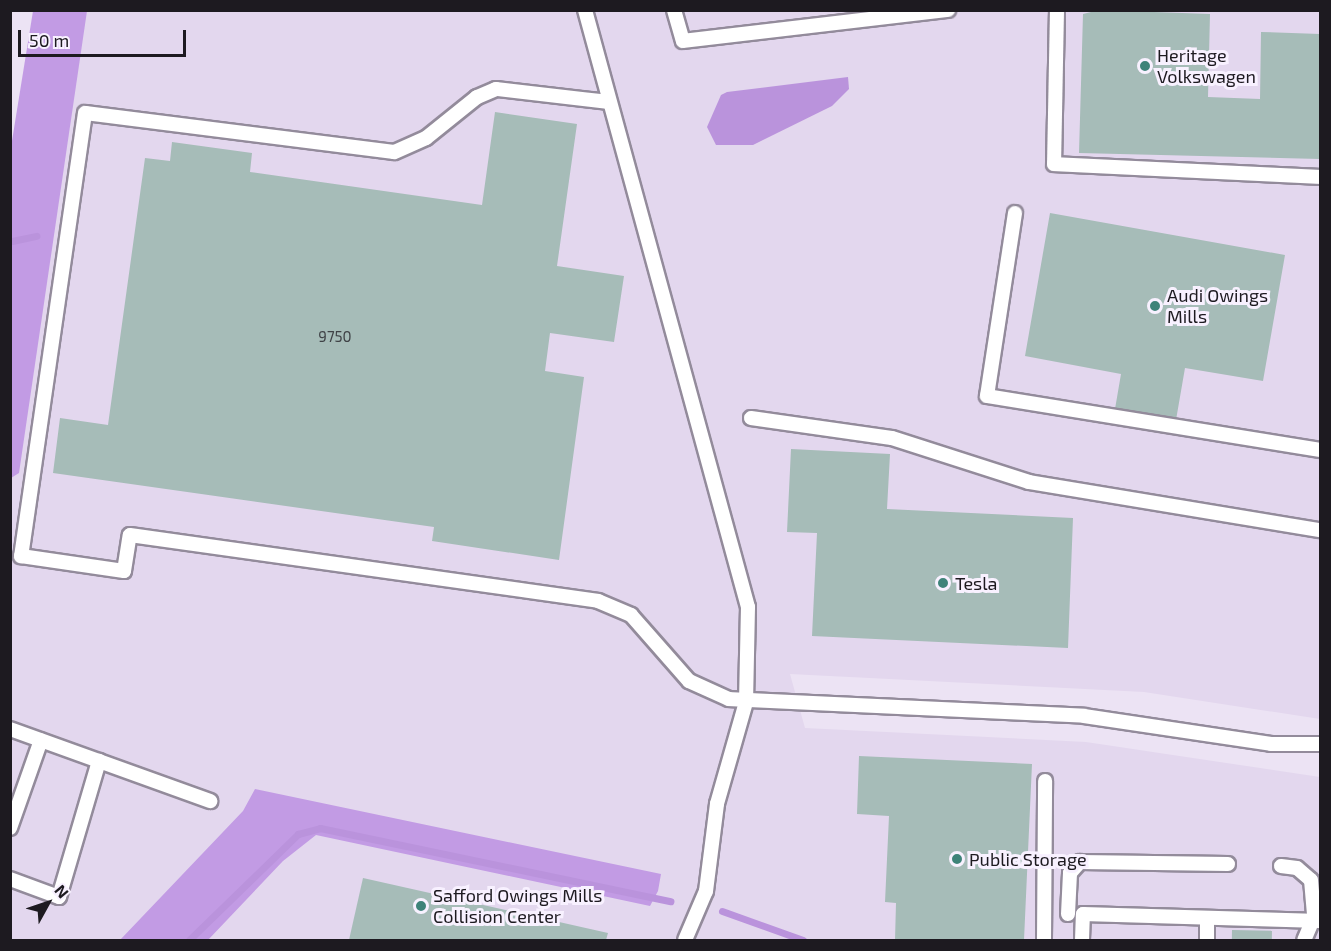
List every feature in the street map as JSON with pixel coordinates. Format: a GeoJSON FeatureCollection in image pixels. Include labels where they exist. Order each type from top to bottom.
{"type":"FeatureCollection","features":[{"type":"Feature","properties":{"kind":"lane"},"geometry":{"type":"LineString","coordinates":[[585,10],[748,607],[746,702],[717,804],[706,891],[685,940]]}},
{"type":"Feature","properties":{"kind":"lane"},"geometry":{"type":"LineString","coordinates":[[674,10],[683,41],[948,10]]}},
{"type":"Feature","properties":{"kind":"lane"},"geometry":{"type":"LineString","coordinates":[[1057,10],[1054,164],[1320,177]]}},
{"type":"Feature","properties":{"kind":"lane"},"geometry":{"type":"LineString","coordinates":[[609,102],[496,89],[477,97],[426,138],[394,152],[85,113],[21,556],[124,571],[130,535],[598,601],[631,615],[706,693],[746,702],[1084,716],[1271,744],[1320,744]]}},
{"type":"Feature","properties":{"kind":"lane"},"geometry":{"type":"LineString","coordinates":[[1016,213],[987,396],[1320,450]]}},
{"type":"Feature","properties":{"kind":"lane"},"geometry":{"type":"LineString","coordinates":[[751,418],[892,438],[1029,482],[1320,530]]}},
{"type":"Feature","properties":{"kind":"lane"},"geometry":{"type":"LineString","coordinates":[[10,729],[210,801]]}},
{"type":"Feature","properties":{"kind":"lane"},"geometry":{"type":"LineString","coordinates":[[10,828],[41,740]]}},
{"type":"Feature","properties":{"kind":"lane"},"geometry":{"type":"LineString","coordinates":[[10,879],[59,897],[99,761]]}},
{"type":"Feature","properties":{"kind":"lane"},"geometry":{"type":"LineString","coordinates":[[1044,940],[1045,781]]}},
{"type":"Feature","properties":{"kind":"lane"},"geometry":{"type":"LineString","coordinates":[[1068,914],[1070,873],[1080,862],[1228,864]]}},
{"type":"Feature","properties":{"kind":"lane"},"geometry":{"type":"LineString","coordinates":[[1281,866],[1297,868],[1311,880],[1317,919],[1304,940]]}},
{"type":"Feature","properties":{"kind":"lane"},"geometry":{"type":"LineString","coordinates":[[1044,914],[1207,919],[1317,919]]}},
{"type":"Feature","properties":{"kind":"lane"},"geometry":{"type":"LineString","coordinates":[[1082,940],[1083,914]]}},
{"type":"Feature","properties":{"kind":"lane"},"geometry":{"type":"LineString","coordinates":[[1207,919],[1207,940]]}},
{"type":"Feature","properties":{"kind":"shaded area"},"geometry":{"type":"Polygon","coordinates":[[[33,11],[87,11],[19,473],[11,478],[11,147],[33,11]]]}},
{"type":"Feature","properties":{"kind":"shaded area"},"geometry":{"type":"Polygon","coordinates":[[[60,11],[1320,11],[1320,719],[1144,692],[790,674],[805,728],[1086,742],[1320,777],[1320,940],[11,940],[11,330],[60,11]]]}},
{"type":"Feature","properties":{"kind":"shaded area"},"geometry":{"type":"Polygon","coordinates":[[[848,77],[849,89],[832,106],[753,145],[716,145],[707,127],[721,95],[727,92],[848,77]]]}},
{"type":"Feature","properties":{"kind":"shaded area"},"geometry":{"type":"Polygon","coordinates":[[[255,789],[661,874],[658,891],[650,906],[316,835],[283,861],[208,940],[120,940],[243,811],[255,789]]]}},
{"type":"Feature","properties":{"kind":"building","name":"Heritage Volkswagen"},"geometry":{"type":"Polygon","coordinates":[[[1099,10],[1210,14],[1208,97],[1260,99],[1261,32],[1320,34],[1320,159],[1079,153],[1083,14],[1099,10]]]}},
{"type":"Feature","properties":{"kind":"building"},"geometry":{"type":"Polygon","coordinates":[[[495,112],[577,124],[557,266],[624,276],[614,342],[550,333],[545,371],[584,377],[559,560],[432,541],[434,527],[53,473],[60,418],[108,425],[145,158],[170,161],[172,142],[252,153],[250,172],[482,205],[495,112]]]}},
{"type":"Feature","properties":{"kind":"building","name":"Audi Owings Mills"},"geometry":{"type":"Polygon","coordinates":[[[1050,213],[1285,255],[1263,381],[1185,368],[1176,420],[1115,409],[1121,374],[1025,356],[1050,213]]]}},
{"type":"Feature","properties":{"kind":"building","name":"Tesla"},"geometry":{"type":"Polygon","coordinates":[[[791,449],[890,454],[887,509],[1073,518],[1068,648],[812,636],[817,533],[787,532],[791,449]]]}},
{"type":"Feature","properties":{"kind":"building","name":"Public Storage"},"geometry":{"type":"Polygon","coordinates":[[[859,756],[1032,764],[1024,940],[895,940],[896,903],[885,902],[889,816],[857,814],[859,756]]]}},
{"type":"Feature","properties":{"kind":"building","name":"Safford Owings Mills Collision Center"},"geometry":{"type":"Polygon","coordinates":[[[363,878],[608,933],[606,940],[349,940],[363,878]]]}},
{"type":"Feature","properties":{"kind":"building"},"geometry":{"type":"Polygon","coordinates":[[[1232,930],[1272,931],[1272,940],[1232,940],[1232,930]]]}},
{"type":"Feature","properties":{"kind":"waterway"},"geometry":{"type":"LineString","coordinates":[[12,241],[36,236]]}},
{"type":"Feature","properties":{"kind":"waterway"},"geometry":{"type":"LineString","coordinates":[[189,940],[298,834],[320,828],[670,901]]}},
{"type":"Feature","properties":{"kind":"waterway"},"geometry":{"type":"LineString","coordinates":[[722,911],[803,940]]}},
{"type":"Feature","properties":{"kind":"place","name":"Heritage Volkswagen"},"geometry":{"type":"Point","coordinates":[1145,66]}},
{"type":"Feature","properties":{"kind":"place","name":"Audi Owings Mills"},"geometry":{"type":"Point","coordinates":[1155,306]}},
{"type":"Feature","properties":{"kind":"place","name":"Tesla"},"geometry":{"type":"Point","coordinates":[943,583]}},
{"type":"Feature","properties":{"kind":"place","name":"Public Storage"},"geometry":{"type":"Point","coordinates":[957,859]}},
{"type":"Feature","properties":{"kind":"place","name":"Safford Owings Mills Collision Center"},"geometry":{"type":"Point","coordinates":[421,906]}}]}
